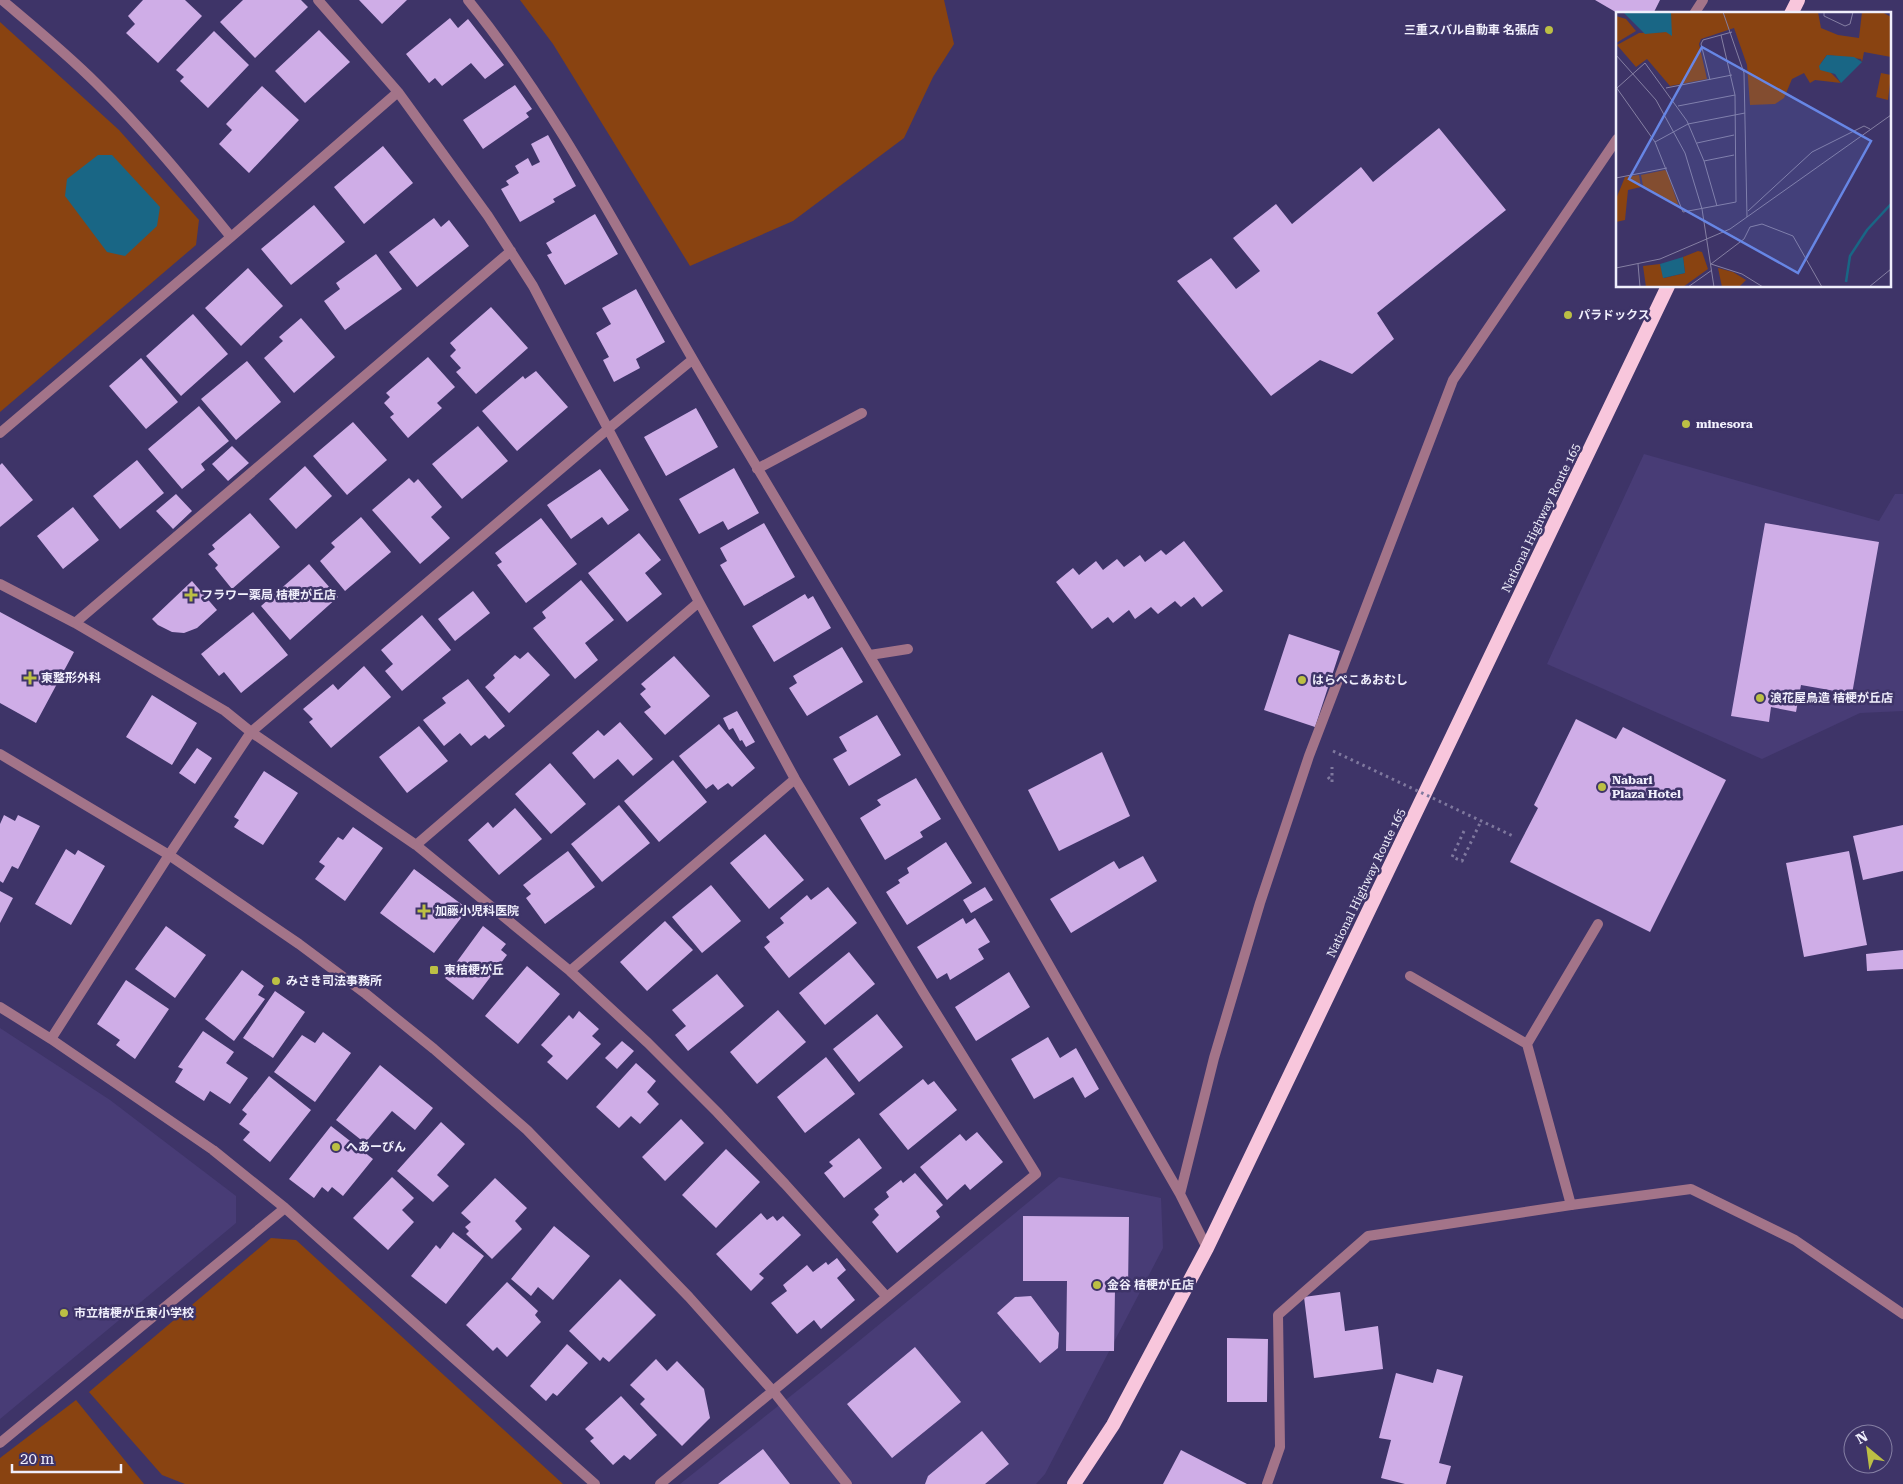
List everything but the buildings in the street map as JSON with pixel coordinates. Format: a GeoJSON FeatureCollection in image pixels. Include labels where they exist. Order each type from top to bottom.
{"type":"FeatureCollection","features":[{"type":"Feature","properties":{"kind":"highway"},"geometry":{"type":"LineString","coordinates":[[1792,12],[1798,0]]}},
{"type":"Feature","properties":{"kind":"highway","name":"National Highway Route 165"},"geometry":{"type":"LineString","coordinates":[[1074,1484],[1114,1425],[1208,1248],[1667,288]]}},
{"type":"Feature","properties":{"kind":"street"},"geometry":{"type":"LineString","coordinates":[[2,0],[49,39],[96,83],[176,169],[231,237]]}},
{"type":"Feature","properties":{"kind":"street"},"geometry":{"type":"LineString","coordinates":[[318,0],[398,92],[511,250],[533,286],[699,602],[795,779],[923,992],[1036,1174],[660,1484]]}},
{"type":"Feature","properties":{"kind":"street"},"geometry":{"type":"LineString","coordinates":[[468,0],[488,24],[591,183],[692,360],[870,656],[1180,1194],[1208,1248]]}},
{"type":"Feature","properties":{"kind":"street"},"geometry":{"type":"LineString","coordinates":[[1695,12],[1703,0]]}},
{"type":"Feature","properties":{"kind":"street"},"geometry":{"type":"LineString","coordinates":[[0,433],[398,92]]}},
{"type":"Feature","properties":{"kind":"street"},"geometry":{"type":"LineString","coordinates":[[1180,1194],[1214,1058],[1260,903],[1306,765],[1453,380],[1616,140]]}},
{"type":"Feature","properties":{"kind":"street"},"geometry":{"type":"LineString","coordinates":[[75,623],[511,250]]}},
{"type":"Feature","properties":{"kind":"street"},"geometry":{"type":"LineString","coordinates":[[51,1039],[169,855],[251,732],[608,428],[692,360]]}},
{"type":"Feature","properties":{"kind":"street"},"geometry":{"type":"LineString","coordinates":[[757,469],[862,413]]}},
{"type":"Feature","properties":{"kind":"street"},"geometry":{"type":"LineString","coordinates":[[0,584],[75,623],[225,711],[251,732],[416,845],[570,971],[648,1043],[717,1112],[886,1296]]}},
{"type":"Feature","properties":{"kind":"street"},"geometry":{"type":"LineString","coordinates":[[416,845],[699,602]]}},
{"type":"Feature","properties":{"kind":"street"},"geometry":{"type":"LineString","coordinates":[[870,656],[908,649]]}},
{"type":"Feature","properties":{"kind":"street"},"geometry":{"type":"LineString","coordinates":[[0,754],[169,855],[299,944],[366,994],[527,1130],[689,1297],[773,1391],[847,1484]]}},
{"type":"Feature","properties":{"kind":"street"},"geometry":{"type":"LineString","coordinates":[[570,971],[795,779]]}},
{"type":"Feature","properties":{"kind":"street"},"geometry":{"type":"LineString","coordinates":[[1527,1044],[1598,924]]}},
{"type":"Feature","properties":{"kind":"street"},"geometry":{"type":"LineString","coordinates":[[1410,976],[1527,1044],[1571,1205]]}},
{"type":"Feature","properties":{"kind":"street"},"geometry":{"type":"LineString","coordinates":[[0,1007],[51,1039],[213,1150],[285,1208],[595,1484]]}},
{"type":"Feature","properties":{"kind":"street"},"geometry":{"type":"LineString","coordinates":[[1267,1484],[1280,1447],[1278,1315],[1368,1236],[1691,1188],[1795,1240],[1903,1314]]}},
{"type":"Feature","properties":{"kind":"street"},"geometry":{"type":"LineString","coordinates":[[0,1443],[285,1208]]}},
{"type":"Feature","properties":{"kind":"path"},"geometry":{"type":"LineString","coordinates":[[1333,751],[1513,836]]}},
{"type":"Feature","properties":{"kind":"path"},"geometry":{"type":"LineString","coordinates":[[1464,831],[1452,856],[1462,861],[1482,821]]}},
{"type":"Feature","properties":{"kind":"shaded area"},"geometry":{"type":"Polygon","coordinates":[[[520,0],[944,0],[954,44],[933,77],[904,138],[793,221],[690,266],[553,44],[520,0]]]}},
{"type":"Feature","properties":{"kind":"shaded area"},"geometry":{"type":"Polygon","coordinates":[[[0,22],[119,130],[199,220],[196,245],[0,412],[0,22]]]}},
{"type":"Feature","properties":{"kind":"shaded area"},"geometry":{"type":"Polygon","coordinates":[[[1644,454],[1879,521],[1895,494],[1903,494],[1903,711],[1860,713],[1762,759],[1547,664],[1644,454]]]}},
{"type":"Feature","properties":{"kind":"shaded area","name":"市立桔梗が丘東小学校"},"geometry":{"type":"Polygon","coordinates":[[[0,1028],[110,1100],[236,1196],[236,1223],[0,1419],[0,1028]]]}},
{"type":"Feature","properties":{"kind":"shaded area"},"geometry":{"type":"Polygon","coordinates":[[[1059,1177],[1161,1198],[1163,1248],[1045,1474],[1036,1484],[680,1484],[831,1364],[1059,1177]]]}},
{"type":"Feature","properties":{"kind":"shaded area"},"geometry":{"type":"Polygon","coordinates":[[[271,1238],[296,1240],[563,1484],[185,1484],[162,1475],[89,1392],[271,1238]]]}},
{"type":"Feature","properties":{"kind":"shaded area"},"geometry":{"type":"Polygon","coordinates":[[[76,1400],[144,1484],[0,1484],[0,1458],[76,1400]]]}},
{"type":"Feature","properties":{"kind":"water"},"geometry":{"type":"Polygon","coordinates":[[[98,155],[112,155],[160,207],[157,226],[125,256],[107,252],[65,196],[67,179],[98,155]]]}},
{"type":"Feature","properties":{"kind":"place","name":"三重スバル自動車 名張店"},"geometry":{"type":"Point","coordinates":[1549,30]}},
{"type":"Feature","properties":{"kind":"place","name":"パラドックス"},"geometry":{"type":"Point","coordinates":[1568,315]}},
{"type":"Feature","properties":{"kind":"place","name":"minesora"},"geometry":{"type":"Point","coordinates":[1686,424]}},
{"type":"Feature","properties":{"kind":"place","name":"フラワー薬局 桔梗が丘店"},"geometry":{"type":"Point","coordinates":[191,595]}},
{"type":"Feature","properties":{"kind":"place","name":"東整形外科"},"geometry":{"type":"Point","coordinates":[30,678]}},
{"type":"Feature","properties":{"kind":"place","name":"はらぺこあおむし"},"geometry":{"type":"Point","coordinates":[1302,680]}},
{"type":"Feature","properties":{"kind":"place","name":"浪花屋鳥造 桔梗が丘店"},"geometry":{"type":"Point","coordinates":[1760,698]}},
{"type":"Feature","properties":{"kind":"place","name":"Nabari Plaza Hotel"},"geometry":{"type":"Point","coordinates":[1602,787]}},
{"type":"Feature","properties":{"kind":"place","name":"加藤小児科医院"},"geometry":{"type":"Point","coordinates":[424,911]}},
{"type":"Feature","properties":{"kind":"place","name":"東桔梗が丘"},"geometry":{"type":"Point","coordinates":[434,970]}},
{"type":"Feature","properties":{"kind":"place","name":"みさき司法事務所"},"geometry":{"type":"Point","coordinates":[276,981]}},
{"type":"Feature","properties":{"kind":"place","name":"へあーぴん"},"geometry":{"type":"Point","coordinates":[336,1147]}},
{"type":"Feature","properties":{"kind":"place","name":"金谷 桔梗が丘店"},"geometry":{"type":"Point","coordinates":[1097,1285]}},
{"type":"Feature","properties":{"kind":"place","name":"市立桔梗が丘東小学校"},"geometry":{"type":"Point","coordinates":[64,1313]}}]}
